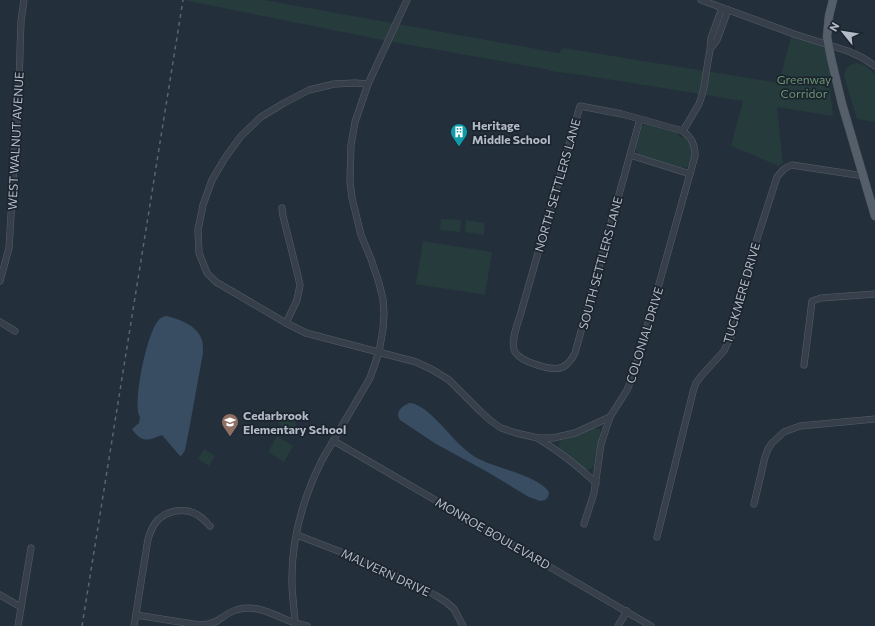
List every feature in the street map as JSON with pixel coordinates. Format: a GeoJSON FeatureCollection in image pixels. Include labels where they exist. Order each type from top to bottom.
{"type":"FeatureCollection","features":[{"type":"Feature","properties":{"kind":"main road"},"geometry":{"type":"LineString","coordinates":[[833,0],[829,16],[827,37],[828,45],[838,91],[875,216]]}},
{"type":"Feature","properties":{"kind":"street","name":"WEST WALNUT AVENUE"},"geometry":{"type":"LineString","coordinates":[[0,281],[9,248],[19,83],[21,20],[24,0]]}},
{"type":"Feature","properties":{"kind":"street"},"geometry":{"type":"LineString","coordinates":[[295,624],[292,582],[293,558],[301,513],[315,474],[322,460],[370,378],[379,352],[384,329],[383,299],[373,265],[361,235],[352,198],[350,181],[351,145],[355,122],[368,84],[408,0]]}},
{"type":"Feature","properties":{"kind":"street"},"geometry":{"type":"LineString","coordinates":[[701,0],[848,51],[875,66]]}},
{"type":"Feature","properties":{"kind":"street"},"geometry":{"type":"LineString","coordinates":[[684,131],[699,104],[704,87],[711,38],[725,9]]}},
{"type":"Feature","properties":{"kind":"street"},"geometry":{"type":"LineString","coordinates":[[368,84],[334,84],[309,90],[261,117],[241,136],[225,158],[212,180],[203,205],[198,230],[199,253],[207,273],[216,282],[306,334],[416,362],[433,370],[449,380],[481,412],[501,428],[538,438],[553,438],[575,433],[610,417]]}},
{"type":"Feature","properties":{"kind":"street","name":"NORTH SETTLERS LANE"},"geometry":{"type":"LineString","coordinates":[[527,361],[523,360],[515,352],[513,345],[514,336],[580,106],[622,114],[684,131]]}},
{"type":"Feature","properties":{"kind":"street","name":"SOUTH SETTLERS LANE"},"geometry":{"type":"LineString","coordinates":[[527,361],[549,368],[562,368],[570,363],[575,353],[640,119]]}},
{"type":"Feature","properties":{"kind":"street","name":"COLONIAL DRIVE"},"geometry":{"type":"LineString","coordinates":[[584,524],[594,493],[601,444],[610,417],[627,390],[634,373],[695,156],[695,148],[690,137],[684,131]]}},
{"type":"Feature","properties":{"kind":"street"},"geometry":{"type":"LineString","coordinates":[[630,155],[690,174]]}},
{"type":"Feature","properties":{"kind":"street","name":"TUCKMERE DRIVE"},"geometry":{"type":"LineString","coordinates":[[657,537],[696,383],[724,351],[731,336],[744,279],[777,177],[782,170],[792,165],[864,176]]}},
{"type":"Feature","properties":{"kind":"street"},"geometry":{"type":"LineString","coordinates":[[282,208],[300,285],[297,300],[286,323]]}},
{"type":"Feature","properties":{"kind":"street"},"geometry":{"type":"LineString","coordinates":[[804,365],[812,300],[875,294]]}},
{"type":"Feature","properties":{"kind":"street"},"geometry":{"type":"LineString","coordinates":[[0,322],[14,331]]}},
{"type":"Feature","properties":{"kind":"street"},"geometry":{"type":"LineString","coordinates":[[754,504],[768,449],[784,432],[800,426],[875,419]]}},
{"type":"Feature","properties":{"kind":"street"},"geometry":{"type":"LineString","coordinates":[[538,438],[555,448],[580,467],[596,483]]}},
{"type":"Feature","properties":{"kind":"street","name":"MONROE BOULEVARD"},"geometry":{"type":"LineString","coordinates":[[334,440],[652,626]]}},
{"type":"Feature","properties":{"kind":"street"},"geometry":{"type":"LineString","coordinates":[[134,626],[148,539],[151,529],[156,522],[164,515],[171,512],[180,511],[195,513],[205,520],[210,526]]}},
{"type":"Feature","properties":{"kind":"street","name":"MALVERN DRIVE"},"geometry":{"type":"LineString","coordinates":[[297,535],[354,556],[435,595],[454,609],[463,626]]}},
{"type":"Feature","properties":{"kind":"street"},"geometry":{"type":"LineString","coordinates":[[18,626],[31,548]]}},
{"type":"Feature","properties":{"kind":"street"},"geometry":{"type":"LineString","coordinates":[[0,595],[21,607]]}},
{"type":"Feature","properties":{"kind":"street"},"geometry":{"type":"LineString","coordinates":[[136,615],[199,625],[216,621],[235,610],[250,607],[269,612],[295,624],[307,626]]}},
{"type":"Feature","properties":{"kind":"street"},"geometry":{"type":"LineString","coordinates":[[618,626],[627,611]]}},
{"type":"Feature","properties":{"kind":"green space","name":"Greenway Corridor"},"geometry":{"type":"Polygon","coordinates":[[[183,0],[264,0],[559,53],[563,48],[779,83],[792,33],[827,46],[834,63],[828,83],[833,116],[777,107],[783,163],[779,166],[731,146],[743,101],[550,71],[388,41],[183,0]]]}},
{"type":"Feature","properties":{"kind":"green space","name":"Greenway Corridor"},"geometry":{"type":"Polygon","coordinates":[[[857,63],[864,65],[875,74],[875,122],[857,119],[844,76],[848,67],[857,63]]]}},
{"type":"Feature","properties":{"kind":"green space"},"geometry":{"type":"Polygon","coordinates":[[[645,124],[677,133],[680,137],[684,136],[692,151],[690,163],[687,167],[683,168],[639,155],[636,151],[636,147],[642,127],[645,124]]]}},
{"type":"Feature","properties":{"kind":"green space"},"geometry":{"type":"Polygon","coordinates":[[[441,219],[461,220],[460,232],[440,230],[441,219]]]}},
{"type":"Feature","properties":{"kind":"green space"},"geometry":{"type":"Polygon","coordinates":[[[466,220],[485,223],[484,235],[465,232],[466,220]]]}},
{"type":"Feature","properties":{"kind":"green space"},"geometry":{"type":"Polygon","coordinates":[[[423,241],[492,252],[485,295],[416,284],[423,241]]]}},
{"type":"Feature","properties":{"kind":"green space"},"geometry":{"type":"Polygon","coordinates":[[[284,415],[295,421],[295,429],[288,431],[279,425],[279,418],[284,415]]]}},
{"type":"Feature","properties":{"kind":"green space"},"geometry":{"type":"Polygon","coordinates":[[[594,428],[600,429],[601,436],[594,466],[591,469],[586,470],[560,449],[559,442],[594,428]]]}},
{"type":"Feature","properties":{"kind":"green space"},"geometry":{"type":"Polygon","coordinates":[[[277,436],[293,446],[284,462],[268,452],[277,436]]]}},
{"type":"Feature","properties":{"kind":"green space"},"geometry":{"type":"Polygon","coordinates":[[[204,449],[215,456],[209,466],[198,459],[204,449]]]}},
{"type":"Feature","properties":{"kind":"water"},"geometry":{"type":"Polygon","coordinates":[[[166,316],[182,321],[196,330],[200,335],[203,345],[203,353],[185,450],[180,456],[162,435],[146,440],[139,437],[132,429],[139,423],[139,384],[149,339],[158,321],[166,316]]]}},
{"type":"Feature","properties":{"kind":"water"},"geometry":{"type":"Polygon","coordinates":[[[409,403],[415,404],[429,413],[472,455],[481,460],[534,480],[549,492],[548,497],[545,500],[540,501],[529,497],[436,444],[400,420],[398,416],[399,411],[409,403]]]}},
{"type":"Feature","properties":{"kind":"railway"},"geometry":{"type":"LineString","coordinates":[[82,626],[183,0]]}},
{"type":"Feature","properties":{"kind":"place","name":"Heritage Middle School"},"geometry":{"type":"Point","coordinates":[459,147]}},
{"type":"Feature","properties":{"kind":"place","name":"Cedarbrook Elementary School"},"geometry":{"type":"Point","coordinates":[230,437]}}]}
